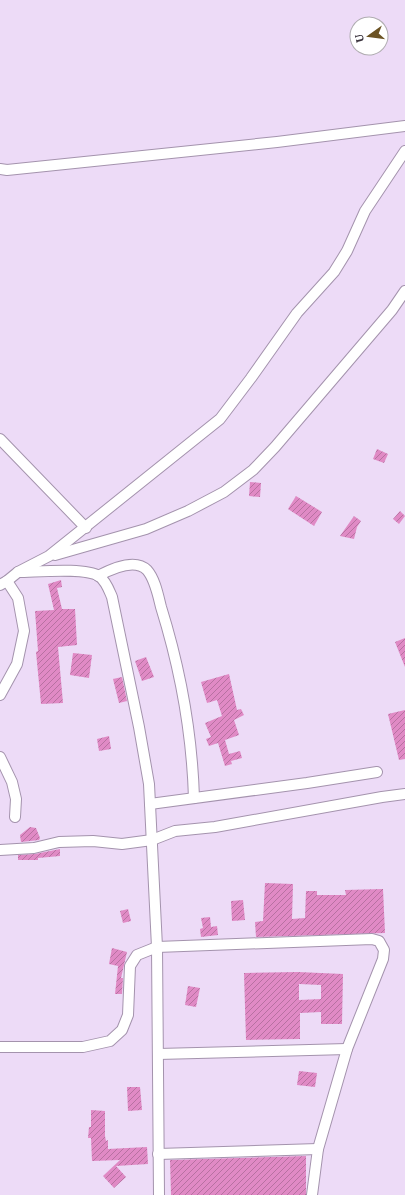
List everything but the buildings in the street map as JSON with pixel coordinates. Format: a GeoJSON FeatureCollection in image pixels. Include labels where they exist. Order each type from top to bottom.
{"type":"FeatureCollection","features":[{"type":"Feature","properties":{"kind":"street"},"geometry":{"type":"LineString","coordinates":[[0,169],[7,170],[277,142],[405,126]]}},
{"type":"Feature","properties":{"kind":"street"},"geometry":{"type":"LineString","coordinates":[[0,695],[17,664],[24,631],[18,598],[3,583],[18,572],[49,556],[86,528],[220,419],[297,313],[334,272],[365,211],[405,151]]}},
{"type":"Feature","properties":{"kind":"street"},"geometry":{"type":"LineString","coordinates":[[49,556],[146,529],[188,511],[218,495],[241,479],[253,470],[275,447],[392,310],[405,291]]}},
{"type":"Feature","properties":{"kind":"street"},"geometry":{"type":"LineString","coordinates":[[0,439],[86,528]]}},
{"type":"Feature","properties":{"kind":"street"},"geometry":{"type":"LineString","coordinates":[[98,576],[107,571],[131,565],[140,566],[146,570],[152,579],[165,620],[188,725],[194,798]]}},
{"type":"Feature","properties":{"kind":"street"},"geometry":{"type":"LineString","coordinates":[[18,572],[81,572],[98,576],[106,583],[112,597],[139,727],[149,784],[157,947],[158,1195]]}},
{"type":"Feature","properties":{"kind":"street"},"geometry":{"type":"LineString","coordinates":[[0,757],[12,782],[16,800],[14,816]]}},
{"type":"Feature","properties":{"kind":"street"},"geometry":{"type":"LineString","coordinates":[[150,804],[377,772]]}},
{"type":"Feature","properties":{"kind":"street"},"geometry":{"type":"LineString","coordinates":[[0,850],[34,848],[59,842],[93,841],[122,844],[152,840],[175,831],[214,827],[405,794]]}},
{"type":"Feature","properties":{"kind":"street"},"geometry":{"type":"LineString","coordinates":[[0,1047],[83,1047],[110,1041],[122,1030],[128,1015],[130,966],[137,955],[157,947],[372,939],[380,941],[384,950],[384,959],[347,1049],[318,1149],[312,1195]]}},
{"type":"Feature","properties":{"kind":"street"},"geometry":{"type":"LineString","coordinates":[[158,1054],[347,1049]]}},
{"type":"Feature","properties":{"kind":"street"},"geometry":{"type":"LineString","coordinates":[[158,1154],[318,1149]]}}]}
